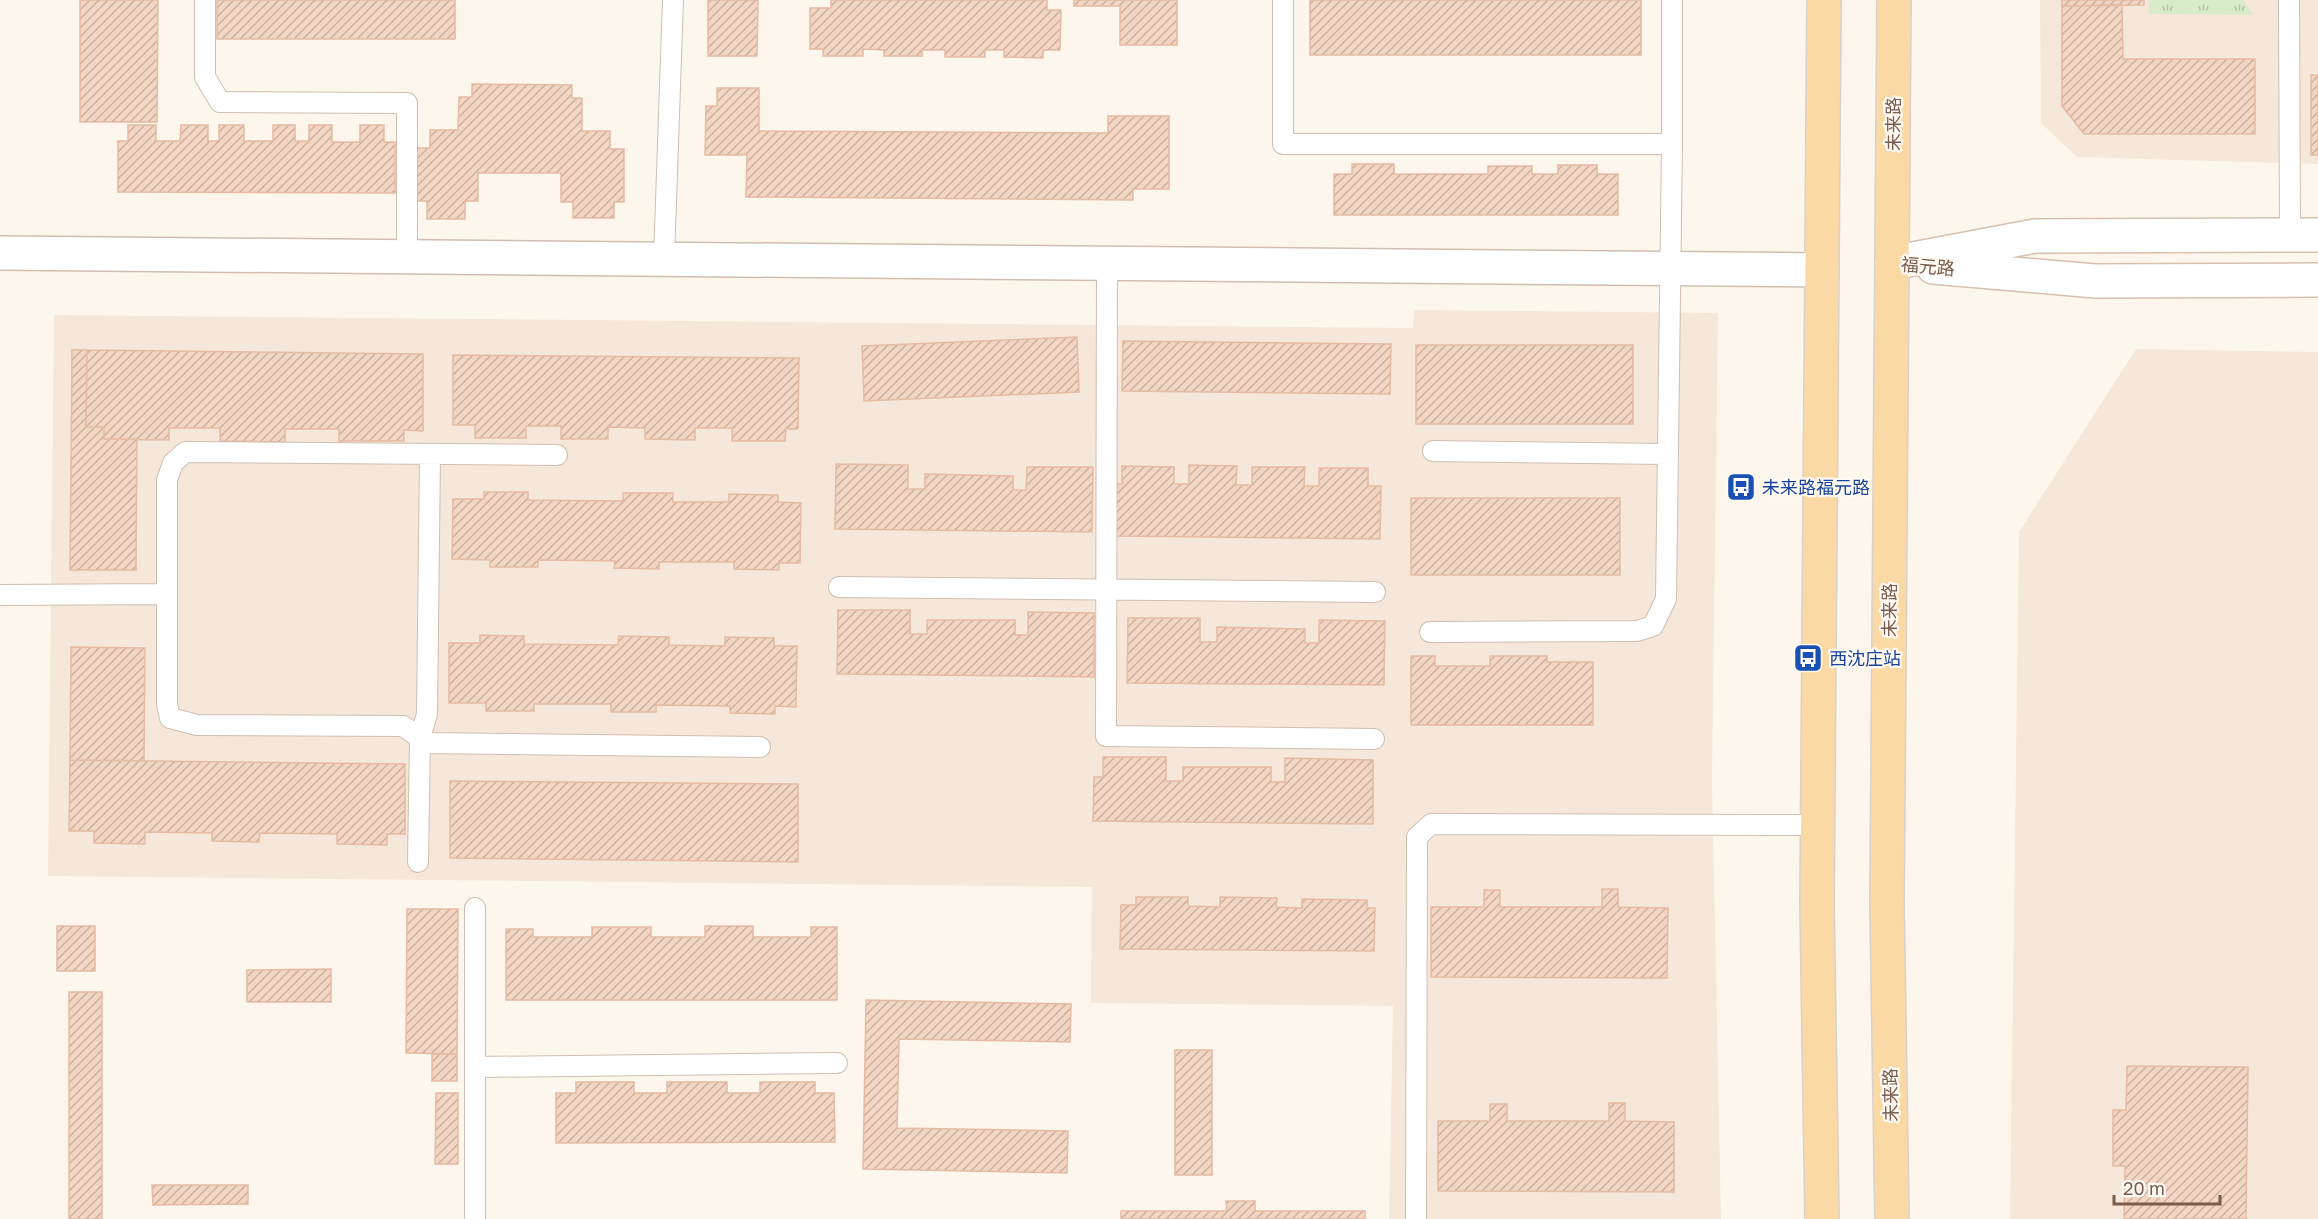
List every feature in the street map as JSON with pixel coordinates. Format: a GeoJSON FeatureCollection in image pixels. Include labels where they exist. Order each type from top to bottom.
{"type":"FeatureCollection","features":[{"type":"Feature","properties":{"kind":"main road"},"geometry":{"type":"LineString","coordinates":[[1822,1219],[1818,825],[1824,0]]}},
{"type":"Feature","properties":{"kind":"main road","name":"未来路"},"geometry":{"type":"LineString","coordinates":[[1892,1219],[1887,892],[1894,0]]}},
{"type":"Feature","properties":{"kind":"street","name":"福元路"},"geometry":{"type":"LineString","coordinates":[[1892,263],[2035,236],[2304,236]]}},
{"type":"Feature","properties":{"kind":"street"},"geometry":{"type":"LineString","coordinates":[[0,253],[1822,270]]}},
{"type":"Feature","properties":{"kind":"street","name":"福元路"},"geometry":{"type":"LineString","coordinates":[[1892,263],[2095,280],[2318,280]]}},
{"type":"Feature","properties":{"kind":"lane"},"geometry":{"type":"LineString","coordinates":[[205,0],[205,76],[220,102],[407,103],[407,257]]}},
{"type":"Feature","properties":{"kind":"lane"},"geometry":{"type":"LineString","coordinates":[[664,259],[673,0]]}},
{"type":"Feature","properties":{"kind":"lane"},"geometry":{"type":"LineString","coordinates":[[1283,0],[1283,144],[1672,144]]}},
{"type":"Feature","properties":{"kind":"lane"},"geometry":{"type":"LineString","coordinates":[[1430,632],[1637,631],[1653,626],[1666,599],[1672,268],[1672,0]]}},
{"type":"Feature","properties":{"kind":"lane"},"geometry":{"type":"LineString","coordinates":[[2289,0],[2304,236]]}},
{"type":"Feature","properties":{"kind":"lane"},"geometry":{"type":"LineString","coordinates":[[1107,263],[1106,736],[1374,739]]}},
{"type":"Feature","properties":{"kind":"lane"},"geometry":{"type":"LineString","coordinates":[[1433,451],[1668,454]]}},
{"type":"Feature","properties":{"kind":"lane"},"geometry":{"type":"LineString","coordinates":[[557,455],[185,452],[173,463],[167,480],[167,704],[170,718],[198,725],[403,726],[420,741],[760,747]]}},
{"type":"Feature","properties":{"kind":"lane"},"geometry":{"type":"LineString","coordinates":[[418,862],[420,741],[426,714],[430,454]]}},
{"type":"Feature","properties":{"kind":"lane"},"geometry":{"type":"LineString","coordinates":[[838,587],[1375,592]]}},
{"type":"Feature","properties":{"kind":"lane"},"geometry":{"type":"LineString","coordinates":[[0,595],[167,594]]}},
{"type":"Feature","properties":{"kind":"lane"},"geometry":{"type":"LineString","coordinates":[[1416,1219],[1417,837],[1431,824],[1818,825]]}},
{"type":"Feature","properties":{"kind":"lane"},"geometry":{"type":"LineString","coordinates":[[475,908],[476,1219]]}},
{"type":"Feature","properties":{"kind":"lane"},"geometry":{"type":"LineString","coordinates":[[476,1067],[837,1063]]}},
{"type":"Feature","properties":{"kind":"shaded area"},"geometry":{"type":"Polygon","coordinates":[[[2040,0],[2318,0],[2318,164],[2077,157],[2041,123],[2040,0]]]}},
{"type":"Feature","properties":{"kind":"shaded area"},"geometry":{"type":"Polygon","coordinates":[[[1414,310],[1718,313],[1712,779],[1721,1219],[1389,1219],[1393,1006],[1091,1003],[1092,887],[48,876],[54,315],[1413,328],[1414,310]]]}},
{"type":"Feature","properties":{"kind":"shaded area"},"geometry":{"type":"Polygon","coordinates":[[[2136,349],[2318,352],[2318,1219],[2010,1219],[2019,532],[2136,349]]]}},
{"type":"Feature","properties":{"kind":"green space"},"geometry":{"type":"Polygon","coordinates":[[[2149,0],[2243,0],[2253,15],[2149,14],[2149,0]]]}},
{"type":"Feature","properties":{"kind":"building"},"geometry":{"type":"Polygon","coordinates":[[[80,0],[158,0],[157,122],[80,122],[80,0]]]}},
{"type":"Feature","properties":{"kind":"building"},"geometry":{"type":"Polygon","coordinates":[[[217,0],[455,0],[455,39],[217,39],[217,0]]]}},
{"type":"Feature","properties":{"kind":"building"},"geometry":{"type":"Polygon","coordinates":[[[708,0],[758,0],[757,56],[708,56],[708,0]]]}},
{"type":"Feature","properties":{"kind":"building"},"geometry":{"type":"Polygon","coordinates":[[[831,0],[1047,0],[1047,10],[1061,10],[1060,50],[1043,50],[1043,58],[1004,57],[1004,50],[985,50],[985,57],[945,57],[945,50],[922,50],[922,56],[884,56],[884,50],[863,49],[863,56],[823,56],[823,49],[810,49],[810,8],[831,8],[831,0]]]}},
{"type":"Feature","properties":{"kind":"building"},"geometry":{"type":"Polygon","coordinates":[[[1074,0],[1177,0],[1177,45],[1120,45],[1120,6],[1074,6],[1074,0]]]}},
{"type":"Feature","properties":{"kind":"building"},"geometry":{"type":"Polygon","coordinates":[[[1310,0],[1641,0],[1641,55],[1310,55],[1310,0]]]}},
{"type":"Feature","properties":{"kind":"building"},"geometry":{"type":"Polygon","coordinates":[[[2062,0],[2144,0],[2144,5],[2062,6],[2062,0]]]}},
{"type":"Feature","properties":{"kind":"building"},"geometry":{"type":"Polygon","coordinates":[[[2122,5],[2123,59],[2255,59],[2255,134],[2084,134],[2062,106],[2062,6],[2122,5]]]}},
{"type":"Feature","properties":{"kind":"building"},"geometry":{"type":"Polygon","coordinates":[[[2311,75],[2318,75],[2318,155],[2311,155],[2311,75]]]}},
{"type":"Feature","properties":{"kind":"building"},"geometry":{"type":"Polygon","coordinates":[[[472,84],[572,85],[572,98],[582,98],[582,131],[610,131],[610,149],[624,149],[624,202],[614,202],[614,218],[573,218],[573,202],[561,202],[561,173],[478,173],[478,201],[465,201],[465,219],[427,219],[427,201],[415,201],[416,148],[430,148],[430,130],[458,130],[459,97],[472,97],[472,84]]]}},
{"type":"Feature","properties":{"kind":"building"},"geometry":{"type":"Polygon","coordinates":[[[717,88],[759,88],[759,131],[1108,133],[1108,116],[1169,116],[1169,189],[1133,189],[1133,200],[746,197],[747,155],[705,155],[706,106],[717,106],[717,88]]]}},
{"type":"Feature","properties":{"kind":"building"},"geometry":{"type":"Polygon","coordinates":[[[128,125],[156,125],[156,141],[180,141],[181,125],[208,125],[208,141],[219,141],[219,125],[244,125],[244,141],[273,141],[273,125],[295,125],[295,141],[309,141],[309,125],[332,125],[332,142],[360,142],[360,125],[384,125],[384,142],[395,142],[395,193],[118,192],[118,141],[128,141],[128,125]]]}},
{"type":"Feature","properties":{"kind":"building"},"geometry":{"type":"Polygon","coordinates":[[[1352,164],[1394,164],[1394,174],[1488,174],[1488,166],[1532,166],[1532,174],[1558,174],[1558,165],[1597,165],[1597,174],[1618,174],[1618,215],[1334,215],[1334,174],[1352,174],[1352,164]]]}},
{"type":"Feature","properties":{"kind":"building"},"geometry":{"type":"Polygon","coordinates":[[[1077,337],[1079,392],[864,401],[862,346],[1077,337]]]}},
{"type":"Feature","properties":{"kind":"building"},"geometry":{"type":"Polygon","coordinates":[[[1123,341],[1391,344],[1390,394],[1122,391],[1123,341]]]}},
{"type":"Feature","properties":{"kind":"building"},"geometry":{"type":"Polygon","coordinates":[[[1416,345],[1633,345],[1633,424],[1416,424],[1416,345]]]}},
{"type":"Feature","properties":{"kind":"building"},"geometry":{"type":"Polygon","coordinates":[[[72,350],[87,350],[86,427],[104,427],[104,439],[137,439],[136,570],[70,570],[72,350]]]}},
{"type":"Feature","properties":{"kind":"building"},"geometry":{"type":"Polygon","coordinates":[[[87,350],[423,354],[423,431],[404,430],[404,441],[339,441],[339,429],[285,429],[285,442],[220,441],[220,428],[169,428],[169,440],[104,439],[104,427],[86,427],[87,350]]]}},
{"type":"Feature","properties":{"kind":"building"},"geometry":{"type":"Polygon","coordinates":[[[453,355],[799,358],[798,429],[786,429],[785,441],[732,441],[732,428],[695,428],[695,440],[645,439],[645,428],[608,427],[608,439],[561,439],[561,426],[526,426],[526,438],[475,438],[475,425],[453,425],[453,355]]]}},
{"type":"Feature","properties":{"kind":"building"},"geometry":{"type":"Polygon","coordinates":[[[836,464],[908,465],[908,489],[925,489],[925,474],[1013,476],[1013,490],[1026,490],[1027,467],[1093,467],[1092,532],[835,529],[836,464]]]}},
{"type":"Feature","properties":{"kind":"building"},"geometry":{"type":"Polygon","coordinates":[[[1189,465],[1237,466],[1236,485],[1252,485],[1252,467],[1305,467],[1304,486],[1319,486],[1319,468],[1368,468],[1368,486],[1381,486],[1380,539],[1116,536],[1116,483],[1122,484],[1122,466],[1174,467],[1174,484],[1189,484],[1189,465]]]}},
{"type":"Feature","properties":{"kind":"building"},"geometry":{"type":"Polygon","coordinates":[[[484,492],[528,492],[528,500],[623,501],[623,493],[673,493],[673,502],[729,502],[729,494],[778,495],[778,502],[801,503],[800,563],[779,563],[779,570],[734,569],[734,562],[659,562],[659,569],[614,568],[615,561],[538,560],[538,567],[490,567],[490,560],[452,559],[453,499],[484,499],[484,492]]]}},
{"type":"Feature","properties":{"kind":"building"},"geometry":{"type":"Polygon","coordinates":[[[1411,498],[1620,498],[1620,575],[1411,575],[1411,498]]]}},
{"type":"Feature","properties":{"kind":"building"},"geometry":{"type":"Polygon","coordinates":[[[838,610],[910,610],[910,634],[927,634],[927,620],[1015,620],[1015,635],[1028,635],[1028,612],[1094,613],[1094,677],[837,674],[838,610]]]}},
{"type":"Feature","properties":{"kind":"building"},"geometry":{"type":"Polygon","coordinates":[[[1128,618],[1200,618],[1200,642],[1217,642],[1217,627],[1305,629],[1305,643],[1319,643],[1319,620],[1385,621],[1384,685],[1127,683],[1128,618]]]}},
{"type":"Feature","properties":{"kind":"building"},"geometry":{"type":"Polygon","coordinates":[[[480,635],[524,636],[524,644],[618,645],[619,636],[669,637],[669,645],[725,646],[725,637],[774,638],[774,646],[797,646],[796,707],[775,706],[775,714],[730,713],[730,706],[656,705],[656,712],[611,712],[611,704],[534,704],[534,711],[486,711],[486,703],[449,703],[449,643],[480,643],[480,635]]]}},
{"type":"Feature","properties":{"kind":"building"},"geometry":{"type":"Polygon","coordinates":[[[71,647],[145,648],[144,761],[70,760],[71,647]]]}},
{"type":"Feature","properties":{"kind":"building"},"geometry":{"type":"Polygon","coordinates":[[[1411,656],[1435,656],[1435,666],[1490,666],[1490,656],[1547,656],[1547,662],[1593,662],[1593,725],[1411,725],[1411,656]]]}},
{"type":"Feature","properties":{"kind":"building"},"geometry":{"type":"Polygon","coordinates":[[[1103,757],[1166,757],[1166,781],[1183,781],[1183,767],[1271,767],[1271,782],[1285,782],[1285,758],[1373,760],[1373,824],[1093,821],[1094,777],[1103,777],[1103,757]]]}},
{"type":"Feature","properties":{"kind":"building"},"geometry":{"type":"Polygon","coordinates":[[[70,760],[405,764],[405,834],[387,834],[387,845],[337,844],[337,834],[260,833],[259,842],[212,841],[212,833],[145,832],[145,844],[94,843],[94,831],[69,831],[70,760]]]}},
{"type":"Feature","properties":{"kind":"building"},"geometry":{"type":"Polygon","coordinates":[[[450,781],[798,784],[798,862],[450,858],[450,781]]]}},
{"type":"Feature","properties":{"kind":"building"},"geometry":{"type":"Polygon","coordinates":[[[1602,889],[1618,889],[1618,907],[1668,908],[1667,978],[1431,977],[1431,907],[1484,907],[1484,890],[1500,890],[1500,907],[1602,907],[1602,889]]]}},
{"type":"Feature","properties":{"kind":"building"},"geometry":{"type":"Polygon","coordinates":[[[1136,897],[1188,897],[1188,906],[1220,907],[1220,897],[1277,898],[1276,907],[1302,908],[1302,899],[1367,900],[1367,908],[1375,908],[1374,951],[1120,949],[1121,905],[1136,905],[1136,897]]]}},
{"type":"Feature","properties":{"kind":"building"},"geometry":{"type":"Polygon","coordinates":[[[407,909],[458,909],[457,1054],[406,1053],[407,909]]]}},
{"type":"Feature","properties":{"kind":"building"},"geometry":{"type":"Polygon","coordinates":[[[57,926],[95,926],[95,971],[57,971],[57,926]]]}},
{"type":"Feature","properties":{"kind":"building"},"geometry":{"type":"Polygon","coordinates":[[[705,926],[753,926],[753,937],[811,937],[811,927],[837,927],[837,1000],[506,1000],[506,929],[533,929],[533,937],[592,937],[592,927],[651,927],[651,937],[705,937],[705,926]]]}},
{"type":"Feature","properties":{"kind":"building"},"geometry":{"type":"Polygon","coordinates":[[[331,969],[331,1002],[247,1002],[247,970],[331,969]]]}},
{"type":"Feature","properties":{"kind":"building"},"geometry":{"type":"Polygon","coordinates":[[[69,992],[102,992],[102,1219],[69,1219],[69,992]]]}},
{"type":"Feature","properties":{"kind":"building"},"geometry":{"type":"Polygon","coordinates":[[[866,1000],[1071,1004],[1070,1042],[899,1039],[897,1128],[1068,1131],[1067,1173],[863,1169],[866,1000]]]}},
{"type":"Feature","properties":{"kind":"building"},"geometry":{"type":"Polygon","coordinates":[[[1175,1050],[1212,1050],[1212,1175],[1175,1175],[1175,1050]]]}},
{"type":"Feature","properties":{"kind":"building"},"geometry":{"type":"Polygon","coordinates":[[[432,1054],[457,1054],[457,1081],[432,1081],[432,1054]]]}},
{"type":"Feature","properties":{"kind":"building"},"geometry":{"type":"Polygon","coordinates":[[[2127,1066],[2248,1067],[2246,1219],[2124,1219],[2125,1166],[2113,1166],[2113,1110],[2126,1110],[2127,1066]]]}},
{"type":"Feature","properties":{"kind":"building"},"geometry":{"type":"Polygon","coordinates":[[[576,1082],[634,1082],[634,1093],[667,1093],[667,1082],[727,1082],[727,1093],[760,1093],[760,1082],[815,1082],[815,1093],[834,1093],[835,1142],[556,1143],[556,1093],[576,1093],[576,1082]]]}},
{"type":"Feature","properties":{"kind":"building"},"geometry":{"type":"Polygon","coordinates":[[[436,1093],[458,1093],[458,1164],[435,1164],[436,1093]]]}},
{"type":"Feature","properties":{"kind":"building"},"geometry":{"type":"Polygon","coordinates":[[[1609,1103],[1625,1103],[1625,1121],[1674,1122],[1674,1192],[1438,1191],[1438,1121],[1490,1121],[1490,1104],[1507,1104],[1507,1121],[1609,1121],[1609,1103]]]}},
{"type":"Feature","properties":{"kind":"building"},"geometry":{"type":"Polygon","coordinates":[[[152,1185],[248,1185],[248,1204],[153,1205],[152,1185]]]}},
{"type":"Feature","properties":{"kind":"building"},"geometry":{"type":"Polygon","coordinates":[[[1226,1201],[1255,1201],[1255,1211],[1365,1211],[1365,1219],[1121,1219],[1121,1211],[1227,1211],[1226,1201]]]}},
{"type":"Feature","properties":{"kind":"place","name":"未来路福元路"},"geometry":{"type":"Point","coordinates":[1741,487]}},
{"type":"Feature","properties":{"kind":"place","name":"西沈庄站"},"geometry":{"type":"Point","coordinates":[1808,658]}}]}
